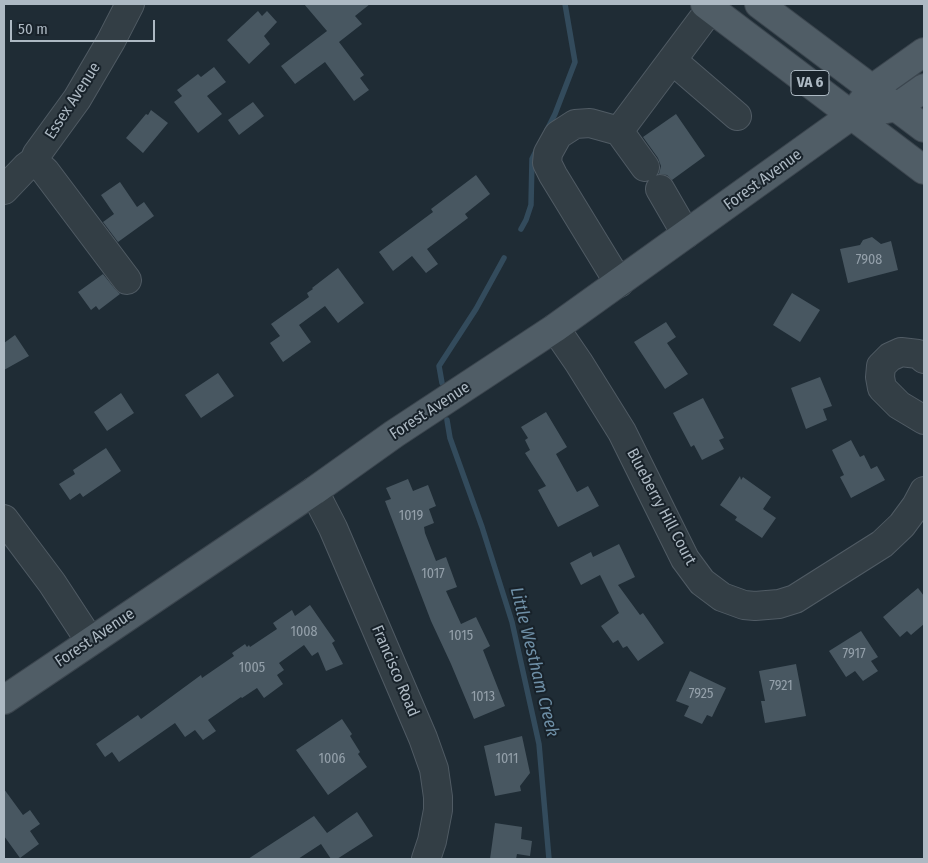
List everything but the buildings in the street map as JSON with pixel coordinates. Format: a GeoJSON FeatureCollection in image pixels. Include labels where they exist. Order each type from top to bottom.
{"type":"FeatureCollection","features":[{"type":"Feature","properties":{"kind":"main road","name":"VA 6"},"geometry":{"type":"LineString","coordinates":[[759,4],[924,128]]}},
{"type":"Feature","properties":{"kind":"main road","name":"VA 6"},"geometry":{"type":"LineString","coordinates":[[708,6],[924,170]]}},
{"type":"Feature","properties":{"kind":"main road","name":"Forest Avenue"},"geometry":{"type":"LineString","coordinates":[[4,700],[619,283],[852,116],[872,89],[924,52]]}},
{"type":"Feature","properties":{"kind":"main road","name":"Forest Avenue"},"geometry":{"type":"LineString","coordinates":[[852,116],[897,107],[924,88]]}},
{"type":"Feature","properties":{"kind":"street","name":"Essex Avenue"},"geometry":{"type":"LineString","coordinates":[[4,190],[34,161],[77,99],[130,4]]}},
{"type":"Feature","properties":{"kind":"street"},"geometry":{"type":"LineString","coordinates":[[620,131],[672,60],[708,6]]}},
{"type":"Feature","properties":{"kind":"street"},"geometry":{"type":"LineString","coordinates":[[768,51],[787,25]]}},
{"type":"Feature","properties":{"kind":"street"},"geometry":{"type":"LineString","coordinates":[[672,60],[737,116]]}},
{"type":"Feature","properties":{"kind":"street"},"geometry":{"type":"LineString","coordinates":[[619,283],[547,163],[548,153],[558,135],[576,124],[590,123],[620,131],[653,178],[686,234]]}},
{"type":"Feature","properties":{"kind":"street"},"geometry":{"type":"LineString","coordinates":[[34,161],[45,171],[126,280]]}},
{"type":"Feature","properties":{"kind":"street","name":"Blueberry Hill Court"},"geometry":{"type":"LineString","coordinates":[[555,328],[579,362],[622,432],[686,559],[702,582],[722,597],[744,605],[756,606],[774,605],[795,598],[882,544],[902,525],[924,491]]}},
{"type":"Feature","properties":{"kind":"street"},"geometry":{"type":"LineString","coordinates":[[924,359],[918,354],[901,352],[890,356],[880,366],[882,388],[898,405],[924,420]]}},
{"type":"Feature","properties":{"kind":"street","name":"Francisco Road"},"geometry":{"type":"LineString","coordinates":[[314,491],[333,528],[424,738],[434,769],[438,810],[432,841],[426,859]]}},
{"type":"Feature","properties":{"kind":"street"},"geometry":{"type":"LineString","coordinates":[[4,519],[52,583],[90,641]]}},
{"type":"Feature","properties":{"kind":"waterway","name":"Little Westham Creek"},"geometry":{"type":"LineString","coordinates":[[547,130],[575,62],[565,4]]}},
{"type":"Feature","properties":{"kind":"waterway","name":"Little Westham Creek"},"geometry":{"type":"LineString","coordinates":[[521,229],[531,205],[532,159],[537,149]]}},
{"type":"Feature","properties":{"kind":"waterway","name":"Little Westham Creek"},"geometry":{"type":"LineString","coordinates":[[442,383],[439,366],[476,309],[504,258]]}},
{"type":"Feature","properties":{"kind":"waterway","name":"Little Westham Creek"},"geometry":{"type":"LineString","coordinates":[[447,420],[450,438],[482,527],[512,622],[539,744],[549,859]]}}]}
